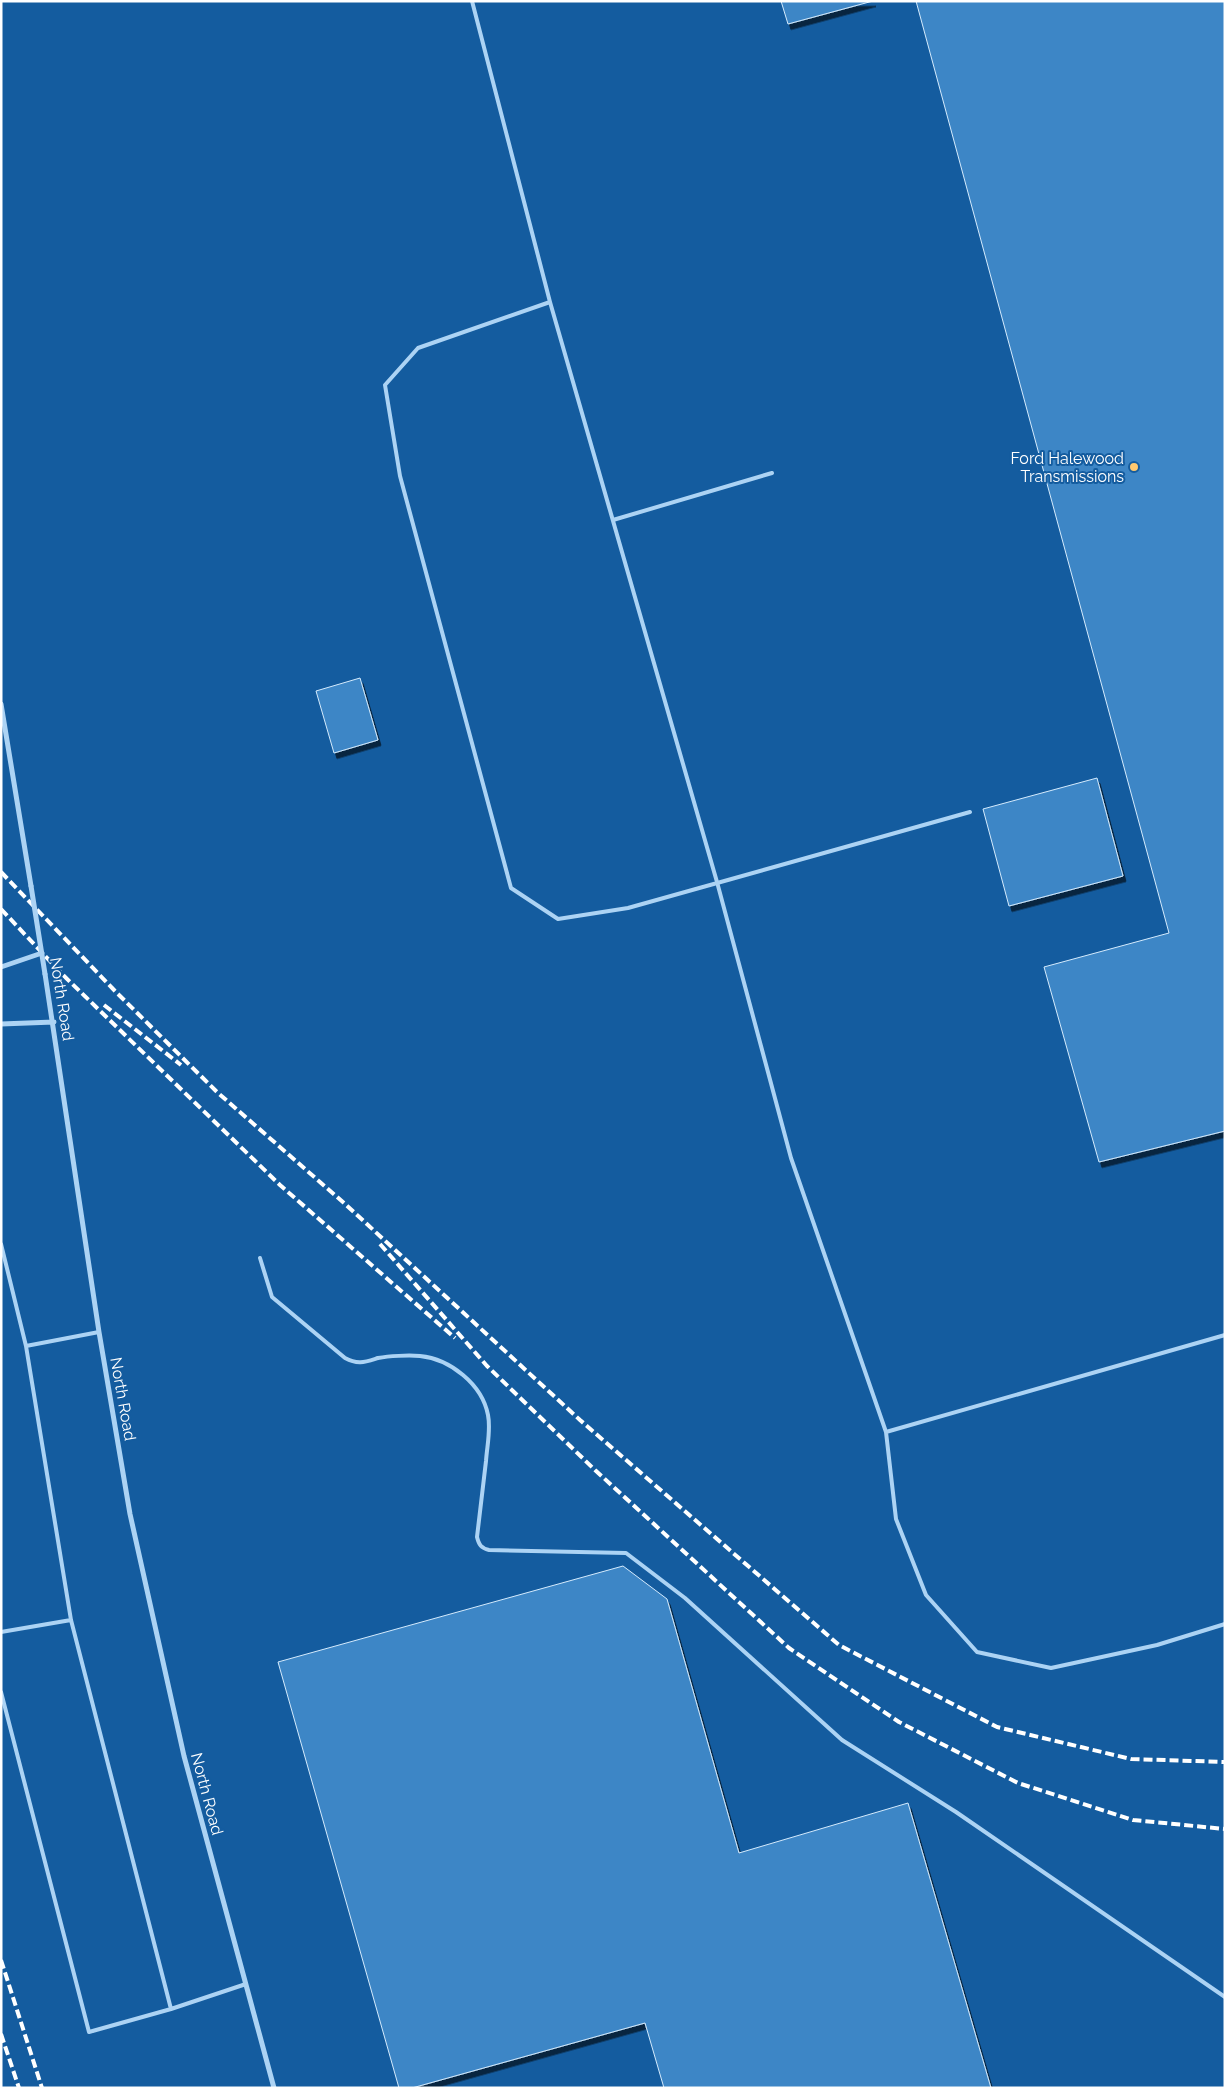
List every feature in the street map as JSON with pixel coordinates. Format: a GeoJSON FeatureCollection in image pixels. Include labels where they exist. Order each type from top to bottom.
{"type":"FeatureCollection","features":[{"type":"Feature","properties":{"kind":"street","name":"North Road"},"geometry":{"type":"LineString","coordinates":[[1,704],[54,1022],[99,1332],[130,1514],[184,1756],[274,2088]]}},
{"type":"Feature","properties":{"kind":"street"},"geometry":{"type":"LineString","coordinates":[[1,967],[42,953]]}},
{"type":"Feature","properties":{"kind":"street"},"geometry":{"type":"LineString","coordinates":[[1,1024],[54,1022]]}},
{"type":"Feature","properties":{"kind":"lane"},"geometry":{"type":"LineString","coordinates":[[472,1],[550,302],[717,882],[791,1158],[886,1432],[896,1519],[926,1594],[977,1652],[1051,1668],[1157,1646],[1225,1624]]}},
{"type":"Feature","properties":{"kind":"lane"},"geometry":{"type":"LineString","coordinates":[[550,302],[418,348],[385,385],[400,476],[510,888],[558,919],[628,908],[970,812]]}},
{"type":"Feature","properties":{"kind":"lane"},"geometry":{"type":"LineString","coordinates":[[613,520],[772,473]]}},
{"type":"Feature","properties":{"kind":"lane"},"geometry":{"type":"LineString","coordinates":[[1,1244],[26,1346],[71,1620],[171,2009]]}},
{"type":"Feature","properties":{"kind":"lane"},"geometry":{"type":"LineString","coordinates":[[260,1258],[272,1297],[345,1358],[354,1363],[365,1363],[379,1358],[420,1356],[451,1365],[466,1378],[479,1395],[488,1414],[489,1434],[477,1537],[482,1548],[489,1550],[626,1554],[685,1598],[842,1740],[956,1812],[1225,1997]]}},
{"type":"Feature","properties":{"kind":"lane"},"geometry":{"type":"LineString","coordinates":[[26,1346],[99,1332]]}},
{"type":"Feature","properties":{"kind":"lane"},"geometry":{"type":"LineString","coordinates":[[886,1432],[1225,1335]]}},
{"type":"Feature","properties":{"kind":"lane"},"geometry":{"type":"LineString","coordinates":[[1,1632],[71,1620]]}},
{"type":"Feature","properties":{"kind":"lane"},"geometry":{"type":"LineString","coordinates":[[1,1692],[88,2032],[171,2009],[246,1984]]}},
{"type":"Feature","properties":{"kind":"building"},"geometry":{"type":"Polygon","coordinates":[[[781,1],[873,1],[788,24],[781,1]]]}},
{"type":"Feature","properties":{"kind":"building","name":"Ford Halewood Transmissions"},"geometry":{"type":"Polygon","coordinates":[[[916,1],[1225,1],[1225,1131],[1099,1162],[1044,967],[1169,933],[916,1]]]}},
{"type":"Feature","properties":{"kind":"building"},"geometry":{"type":"Polygon","coordinates":[[[360,678],[378,740],[334,753],[316,691],[360,678]]]}},
{"type":"Feature","properties":{"kind":"building"},"geometry":{"type":"Polygon","coordinates":[[[1097,778],[1123,876],[1009,906],[983,809],[1097,778]]]}},
{"type":"Feature","properties":{"kind":"building"},"geometry":{"type":"Polygon","coordinates":[[[623,1566],[667,1599],[739,1853],[908,1803],[991,2088],[664,2088],[645,2023],[412,2088],[399,2088],[278,1662],[623,1566]]]}},
{"type":"Feature","properties":{"kind":"railway"},"geometry":{"type":"LineString","coordinates":[[1,872],[115,991],[217,1092],[344,1203],[580,1420],[839,1645],[997,1727],[1131,1759],[1225,1762]]}},
{"type":"Feature","properties":{"kind":"railway"},"geometry":{"type":"LineString","coordinates":[[1,909],[63,975],[280,1185],[455,1338]]}},
{"type":"Feature","properties":{"kind":"railway"},"geometry":{"type":"LineString","coordinates":[[104,1005],[181,1065]]}},
{"type":"Feature","properties":{"kind":"railway"},"geometry":{"type":"LineString","coordinates":[[380,1244],[487,1366],[595,1470],[789,1648],[899,1722],[1018,1783],[1133,1820],[1225,1829]]}},
{"type":"Feature","properties":{"kind":"railway"},"geometry":{"type":"LineString","coordinates":[[1,1960],[42,2088]]}},
{"type":"Feature","properties":{"kind":"railway"},"geometry":{"type":"LineString","coordinates":[[1,2034],[19,2088]]}},
{"type":"Feature","properties":{"kind":"place","name":"Ford Halewood Transmissions"},"geometry":{"type":"Point","coordinates":[1134,467]}}]}
